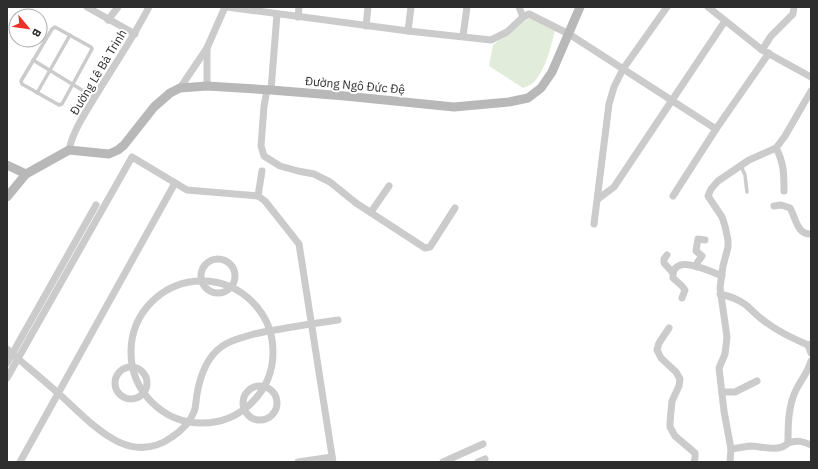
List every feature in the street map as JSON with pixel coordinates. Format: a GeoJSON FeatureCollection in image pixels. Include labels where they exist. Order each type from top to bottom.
{"type":"FeatureCollection","features":[{"type":"Feature","properties":{"kind":"main road","name":"Đường Ngô Đức Đệ"},"geometry":{"type":"LineString","coordinates":[[69,150],[109,154],[118,150],[124,145],[162,100],[170,93],[180,88],[207,86],[269,90],[454,107],[509,102],[528,98],[541,88],[552,72],[580,7]]}},
{"type":"Feature","properties":{"kind":"main road"},"geometry":{"type":"LineString","coordinates":[[7,197],[26,174],[69,150]]}},
{"type":"Feature","properties":{"kind":"main road"},"geometry":{"type":"LineString","coordinates":[[7,165],[26,174]]}},
{"type":"Feature","properties":{"kind":"street"},"geometry":{"type":"LineString","coordinates":[[87,7],[135,34]]}},
{"type":"Feature","properties":{"kind":"street"},"geometry":{"type":"LineString","coordinates":[[108,20],[118,7]]}},
{"type":"Feature","properties":{"kind":"street","name":"Đường Lê Bá Trinh"},"geometry":{"type":"LineString","coordinates":[[69,150],[72,139],[81,121],[135,34],[149,7]]}},
{"type":"Feature","properties":{"kind":"street"},"geometry":{"type":"LineString","coordinates":[[180,88],[207,48],[230,7],[366,26],[491,40],[507,32],[523,17],[529,14],[569,34],[716,129]]}},
{"type":"Feature","properties":{"kind":"street"},"geometry":{"type":"LineString","coordinates":[[298,7],[298,17]]}},
{"type":"Feature","properties":{"kind":"street"},"geometry":{"type":"LineString","coordinates":[[366,26],[368,7]]}},
{"type":"Feature","properties":{"kind":"street"},"geometry":{"type":"LineString","coordinates":[[408,31],[411,7]]}},
{"type":"Feature","properties":{"kind":"street"},"geometry":{"type":"LineString","coordinates":[[463,36],[468,7]]}},
{"type":"Feature","properties":{"kind":"street"},"geometry":{"type":"LineString","coordinates":[[519,7],[523,17]]}},
{"type":"Feature","properties":{"kind":"street"},"geometry":{"type":"LineString","coordinates":[[594,224],[609,104],[614,87],[623,69],[667,7]]}},
{"type":"Feature","properties":{"kind":"street"},"geometry":{"type":"LineString","coordinates":[[708,7],[762,50],[811,77]]}},
{"type":"Feature","properties":{"kind":"street"},"geometry":{"type":"LineString","coordinates":[[762,50],[771,36],[793,14],[794,7]]}},
{"type":"Feature","properties":{"kind":"street"},"geometry":{"type":"LineString","coordinates":[[277,14],[269,90],[264,106],[261,146],[264,156],[286,168],[320,176],[330,182],[356,203],[411,239],[428,248],[456,208]]}},
{"type":"Feature","properties":{"kind":"street"},"geometry":{"type":"LineString","coordinates":[[598,199],[614,187],[725,21]]}},
{"type":"Feature","properties":{"kind":"street"},"geometry":{"type":"LineString","coordinates":[[207,48],[207,86]]}},
{"type":"Feature","properties":{"kind":"street"},"geometry":{"type":"LineString","coordinates":[[673,196],[716,129],[769,53]]}},
{"type":"Feature","properties":{"kind":"street"},"geometry":{"type":"LineString","coordinates":[[730,462],[731,449],[724,412],[719,368],[725,354],[727,338],[727,326],[720,294],[728,247],[727,233],[719,211],[708,196],[714,185],[749,160],[776,148],[785,136],[811,91]]}},
{"type":"Feature","properties":{"kind":"street"},"geometry":{"type":"LineString","coordinates":[[776,148],[782,158],[784,191]]}},
{"type":"Feature","properties":{"kind":"street"},"geometry":{"type":"LineString","coordinates":[[7,378],[12,354],[132,157],[187,190],[258,196],[265,201],[300,244],[333,460],[298,462]]}},
{"type":"Feature","properties":{"kind":"street"},"geometry":{"type":"LineString","coordinates":[[258,196],[262,171]]}},
{"type":"Feature","properties":{"kind":"street"},"geometry":{"type":"LineString","coordinates":[[20,462],[175,183]]}},
{"type":"Feature","properties":{"kind":"street"},"geometry":{"type":"LineString","coordinates":[[371,212],[389,186]]}},
{"type":"Feature","properties":{"kind":"street"},"geometry":{"type":"LineString","coordinates":[[7,363],[96,205]]}},
{"type":"Feature","properties":{"kind":"street"},"geometry":{"type":"LineString","coordinates":[[774,206],[787,206],[790,208],[800,230],[811,234]]}},
{"type":"Feature","properties":{"kind":"street"},"geometry":{"type":"LineString","coordinates":[[697,266],[697,263],[702,256],[696,251],[697,240],[705,240]]}},
{"type":"Feature","properties":{"kind":"street"},"geometry":{"type":"LineString","coordinates":[[667,255],[664,259],[664,263],[673,273],[673,278],[685,290],[682,298]]}},
{"type":"Feature","properties":{"kind":"street"},"geometry":{"type":"LineString","coordinates":[[202,280],[202,272],[208,263],[218,259],[224,260],[234,272],[235,278],[231,287]]}},
{"type":"Feature","properties":{"kind":"street"},"geometry":{"type":"LineString","coordinates":[[673,273],[680,265],[686,264],[697,266],[722,276]]}},
{"type":"Feature","properties":{"kind":"street"},"geometry":{"type":"LineString","coordinates":[[245,411],[223,421],[202,423],[176,420],[155,406],[140,386],[133,366],[131,346],[137,323],[150,304],[168,289],[202,280],[238,290],[257,306],[271,330],[275,352],[271,373],[264,387]]}},
{"type":"Feature","properties":{"kind":"street"},"geometry":{"type":"LineString","coordinates":[[720,294],[732,297],[745,304],[768,324],[810,344],[811,354]]}},
{"type":"Feature","properties":{"kind":"street"},"geometry":{"type":"LineString","coordinates":[[12,354],[97,428],[122,444],[136,448],[150,447],[160,444],[178,433],[188,421],[194,412],[198,384],[203,369],[220,348],[235,339],[271,330],[338,320]]}},
{"type":"Feature","properties":{"kind":"street"},"geometry":{"type":"LineString","coordinates":[[669,328],[659,343],[657,350],[661,358],[676,372],[680,379],[679,386],[672,401],[670,427],[675,436],[695,453],[696,458],[694,462]]}},
{"type":"Feature","properties":{"kind":"street"},"geometry":{"type":"LineString","coordinates":[[788,443],[788,432],[795,392],[808,370],[811,361]]}},
{"type":"Feature","properties":{"kind":"street"},"geometry":{"type":"LineString","coordinates":[[133,366],[127,367],[118,374],[115,383],[116,388],[123,396],[127,398],[137,398],[144,393]]}},
{"type":"Feature","properties":{"kind":"street"},"geometry":{"type":"LineString","coordinates":[[722,392],[735,392],[757,381]]}},
{"type":"Feature","properties":{"kind":"street"},"geometry":{"type":"LineString","coordinates":[[254,387],[264,387],[273,393],[276,398],[276,404],[272,414],[262,420],[251,417],[245,411],[243,404],[246,394],[254,387]]}},
{"type":"Feature","properties":{"kind":"street"},"geometry":{"type":"LineString","coordinates":[[731,449],[750,446],[778,449],[795,441],[802,441],[811,445]]}},
{"type":"Feature","properties":{"kind":"street"},"geometry":{"type":"LineString","coordinates":[[443,462],[482,444]]}},
{"type":"Feature","properties":{"kind":"lane"},"geometry":{"type":"LineString","coordinates":[[57,27],[91,47],[92,50],[60,105],[21,83],[33,60],[52,29],[57,27]]}},
{"type":"Feature","properties":{"kind":"lane"},"geometry":{"type":"LineString","coordinates":[[37,93],[70,35]]}},
{"type":"Feature","properties":{"kind":"lane"},"geometry":{"type":"LineString","coordinates":[[33,60],[95,98]]}},
{"type":"Feature","properties":{"kind":"lane"},"geometry":{"type":"LineString","coordinates":[[741,166],[745,175],[747,192]]}},
{"type":"Feature","properties":{"kind":"green space"},"geometry":{"type":"Polygon","coordinates":[[[530,18],[555,30],[548,58],[542,71],[534,82],[523,88],[489,66],[493,45],[522,22],[530,18]]]}}]}
